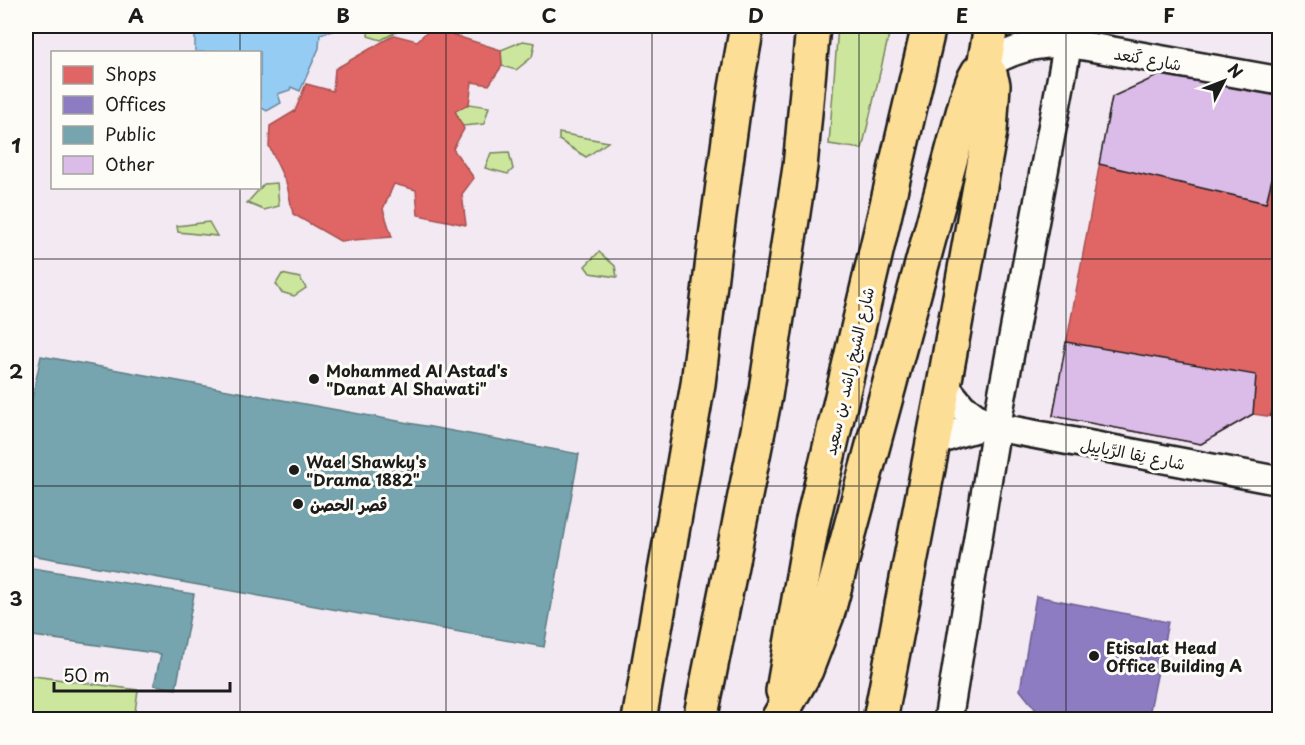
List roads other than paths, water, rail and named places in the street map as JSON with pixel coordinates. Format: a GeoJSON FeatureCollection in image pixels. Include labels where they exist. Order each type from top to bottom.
{"type":"FeatureCollection","features":[{"type":"Feature","properties":{"kind":"main road"},"geometry":{"type":"LineString","coordinates":[[639,720],[698,384],[736,88],[747,26]]}},
{"type":"Feature","properties":{"kind":"main road"},"geometry":{"type":"LineString","coordinates":[[700,720],[765,396],[800,167],[813,26]]}},
{"type":"Feature","properties":{"kind":"main road","name":"شارع الشيخ راشد بن سعيد"},"geometry":{"type":"LineString","coordinates":[[778,719],[812,524],[929,26]]}},
{"type":"Feature","properties":{"kind":"main road","name":"شارع الشيخ راشد بن سعيد"},"geometry":{"type":"LineString","coordinates":[[778,719],[806,670],[827,615],[967,98],[973,81],[984,66],[992,26]]}},
{"type":"Feature","properties":{"kind":"main road","name":"شارع الشيخ راشد بن سعيد"},"geometry":{"type":"LineString","coordinates":[[880,720],[990,131],[993,85],[990,74],[984,66]]}},
{"type":"Feature","properties":{"kind":"street","name":"شارع كَنعد"},"geometry":{"type":"LineString","coordinates":[[984,66],[999,57],[1033,45],[1068,43],[1280,81]]}},
{"type":"Feature","properties":{"kind":"street"},"geometry":{"type":"LineString","coordinates":[[948,720],[991,426],[1068,43]]}},
{"type":"Feature","properties":{"kind":"street","name":"شارع نِقا الرَّيايِيل"},"geometry":{"type":"LineString","coordinates":[[944,385],[962,407],[991,426],[1280,481]]}},
{"type":"Feature","properties":{"kind":"street","name":"شارع نِقا الرَّيايِيل"},"geometry":{"type":"LineString","coordinates":[[933,443],[958,433],[991,426]]}},
{"type":"Feature","properties":{"kind":"water"},"geometry":{"type":"Polygon","coordinates":[[[195,26],[338,26],[336,30],[320,34],[319,48],[300,91],[291,87],[290,90],[278,94],[281,103],[267,111],[261,108],[261,51],[195,51],[195,26]]]}},
{"type":"Feature","properties":{"kind":"place","name":"Mohammed Al Astad's \"Danat Al Shawati\""},"geometry":{"type":"Point","coordinates":[314,379]}},
{"type":"Feature","properties":{"kind":"place","name":"Wael Shawky's \"Drama 1882\""},"geometry":{"type":"Point","coordinates":[294,470]}},
{"type":"Feature","properties":{"kind":"place","name":"قصر الحصن"},"geometry":{"type":"Point","coordinates":[298,504]}},
{"type":"Feature","properties":{"kind":"place","name":"Etisalat Head Office Building A"},"geometry":{"type":"Point","coordinates":[1094,656]}}]}
